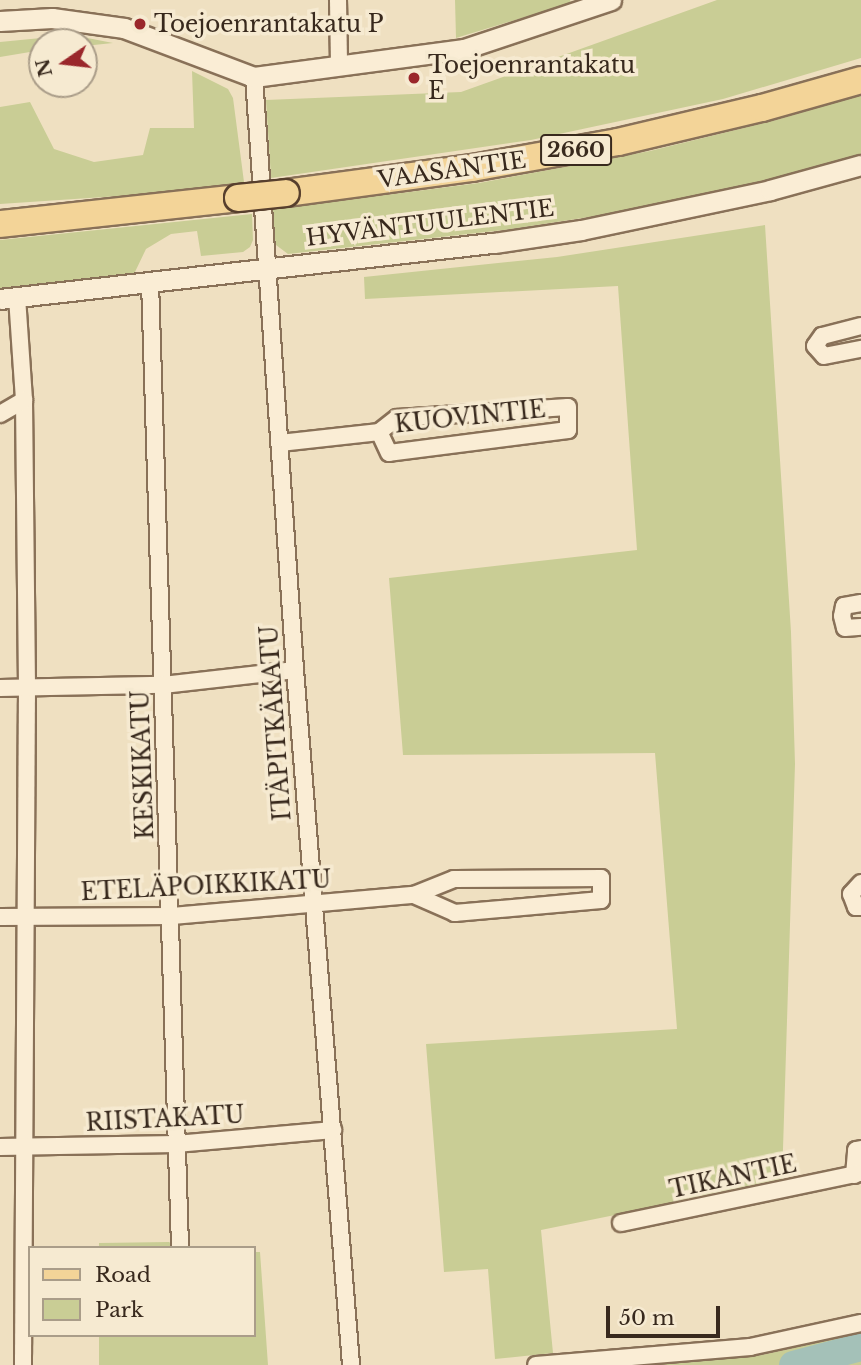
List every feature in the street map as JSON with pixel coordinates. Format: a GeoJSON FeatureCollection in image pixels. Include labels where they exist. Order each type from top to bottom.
{"type":"FeatureCollection","features":[{"type":"Feature","properties":{"kind":"main road","name":"VAASANTIE"},"geometry":{"type":"LineString","coordinates":[[0,224],[286,193],[472,168],[690,126],[861,80]]}},
{"type":"Feature","properties":{"kind":"street"},"geometry":{"type":"LineString","coordinates":[[338,0],[339,63]]}},
{"type":"Feature","properties":{"kind":"street"},"geometry":{"type":"LineString","coordinates":[[0,21],[52,18],[124,28],[254,77],[339,63],[464,49],[611,0]]}},
{"type":"Feature","properties":{"kind":"street","name":"ITÄPITKÄKATU"},"geometry":{"type":"LineString","coordinates":[[254,77],[265,267],[295,670],[351,1365]]}},
{"type":"Feature","properties":{"kind":"street","name":"HYVÄNTUULENTIE"},"geometry":{"type":"LineString","coordinates":[[8,298],[494,243],[581,230],[770,190],[861,165]]}},
{"type":"Feature","properties":{"kind":"street","name":"KESKIKATU"},"geometry":{"type":"LineString","coordinates":[[150,281],[172,916],[180,1246]]}},
{"type":"Feature","properties":{"kind":"street"},"geometry":{"type":"LineString","coordinates":[[8,298],[24,400],[27,687],[23,1365]]}},
{"type":"Feature","properties":{"kind":"street"},"geometry":{"type":"LineString","coordinates":[[861,327],[822,336],[815,346],[824,356],[861,349]]}},
{"type":"Feature","properties":{"kind":"street"},"geometry":{"type":"LineString","coordinates":[[0,414],[24,400]]}},
{"type":"Feature","properties":{"kind":"street","name":"KUOVINTIE"},"geometry":{"type":"LineString","coordinates":[[280,443],[379,432],[397,418],[568,407],[568,430],[389,453],[379,432]]}},
{"type":"Feature","properties":{"kind":"street"},"geometry":{"type":"LineString","coordinates":[[861,603],[844,606],[842,616],[845,628],[861,627]]}},
{"type":"Feature","properties":{"kind":"street"},"geometry":{"type":"LineString","coordinates":[[0,688],[163,685],[295,670]]}},
{"type":"Feature","properties":{"kind":"street","name":"ETELÄPOIKKIKATU"},"geometry":{"type":"LineString","coordinates":[[0,917],[172,916],[414,895],[454,879],[601,878],[601,900],[455,913],[414,895]]}},
{"type":"Feature","properties":{"kind":"street"},"geometry":{"type":"LineString","coordinates":[[861,883],[851,894],[856,907],[861,907]]}},
{"type":"Feature","properties":{"kind":"street","name":"RIISTAKATU"},"geometry":{"type":"LineString","coordinates":[[0,1147],[176,1144],[332,1130]]}},
{"type":"Feature","properties":{"kind":"street","name":"TIKANTIE"},"geometry":{"type":"LineString","coordinates":[[621,1223],[857,1174],[856,1150],[861,1149]]}},
{"type":"Feature","properties":{"kind":"street"},"geometry":{"type":"LineString","coordinates":[[536,1365],[750,1347],[861,1324]]}},
{"type":"Feature","properties":{"kind":"green space"},"geometry":{"type":"Polygon","coordinates":[[[455,0],[570,0],[571,3],[456,38],[455,0]]]}},
{"type":"Feature","properties":{"kind":"green space"},"geometry":{"type":"Polygon","coordinates":[[[717,0],[861,0],[861,58],[723,99],[531,140],[271,178],[266,100],[461,92],[717,0]]]}},
{"type":"Feature","properties":{"kind":"green space"},"geometry":{"type":"Polygon","coordinates":[[[28,39],[28,52],[0,57],[0,42],[28,39]]]}},
{"type":"Feature","properties":{"kind":"green space"},"geometry":{"type":"Polygon","coordinates":[[[98,40],[113,43],[98,45],[98,40]]]}},
{"type":"Feature","properties":{"kind":"green space"},"geometry":{"type":"Polygon","coordinates":[[[192,71],[228,89],[233,98],[244,182],[149,194],[0,204],[0,107],[30,102],[54,149],[94,162],[143,155],[150,128],[194,128],[192,71]]]}},
{"type":"Feature","properties":{"kind":"green space"},"geometry":{"type":"Polygon","coordinates":[[[861,95],[861,154],[771,179],[602,215],[504,230],[288,254],[276,245],[270,210],[479,183],[650,151],[776,120],[861,95]]]}},
{"type":"Feature","properties":{"kind":"green space"},"geometry":{"type":"Polygon","coordinates":[[[252,214],[253,240],[250,247],[243,252],[201,256],[197,231],[171,234],[146,249],[134,274],[0,289],[0,240],[252,214]]]}},
{"type":"Feature","properties":{"kind":"green space"},"geometry":{"type":"Polygon","coordinates":[[[765,225],[791,632],[795,764],[782,1181],[541,1230],[553,1353],[495,1359],[488,1269],[444,1272],[426,1044],[677,1029],[655,753],[403,755],[389,578],[637,550],[618,286],[365,299],[364,277],[557,257],[765,225]]]}},
{"type":"Feature","properties":{"kind":"green space"},"geometry":{"type":"Polygon","coordinates":[[[169,1242],[175,1246],[99,1246],[99,1243],[169,1242]]]}},
{"type":"Feature","properties":{"kind":"green space"},"geometry":{"type":"Polygon","coordinates":[[[256,1252],[260,1252],[268,1365],[99,1365],[99,1337],[256,1337],[256,1252]]]}},
{"type":"Feature","properties":{"kind":"green space"},"geometry":{"type":"Polygon","coordinates":[[[861,1333],[861,1365],[653,1365],[762,1355],[861,1333]]]}},
{"type":"Feature","properties":{"kind":"waterway"},"geometry":{"type":"LineString","coordinates":[[793,1365],[861,1347]]}},
{"type":"Feature","properties":{"kind":"place","name":"Toejoenrantakatu P"},"geometry":{"type":"Point","coordinates":[140,24]}},
{"type":"Feature","properties":{"kind":"place","name":"Toejoenrantakatu E"},"geometry":{"type":"Point","coordinates":[414,78]}}]}
